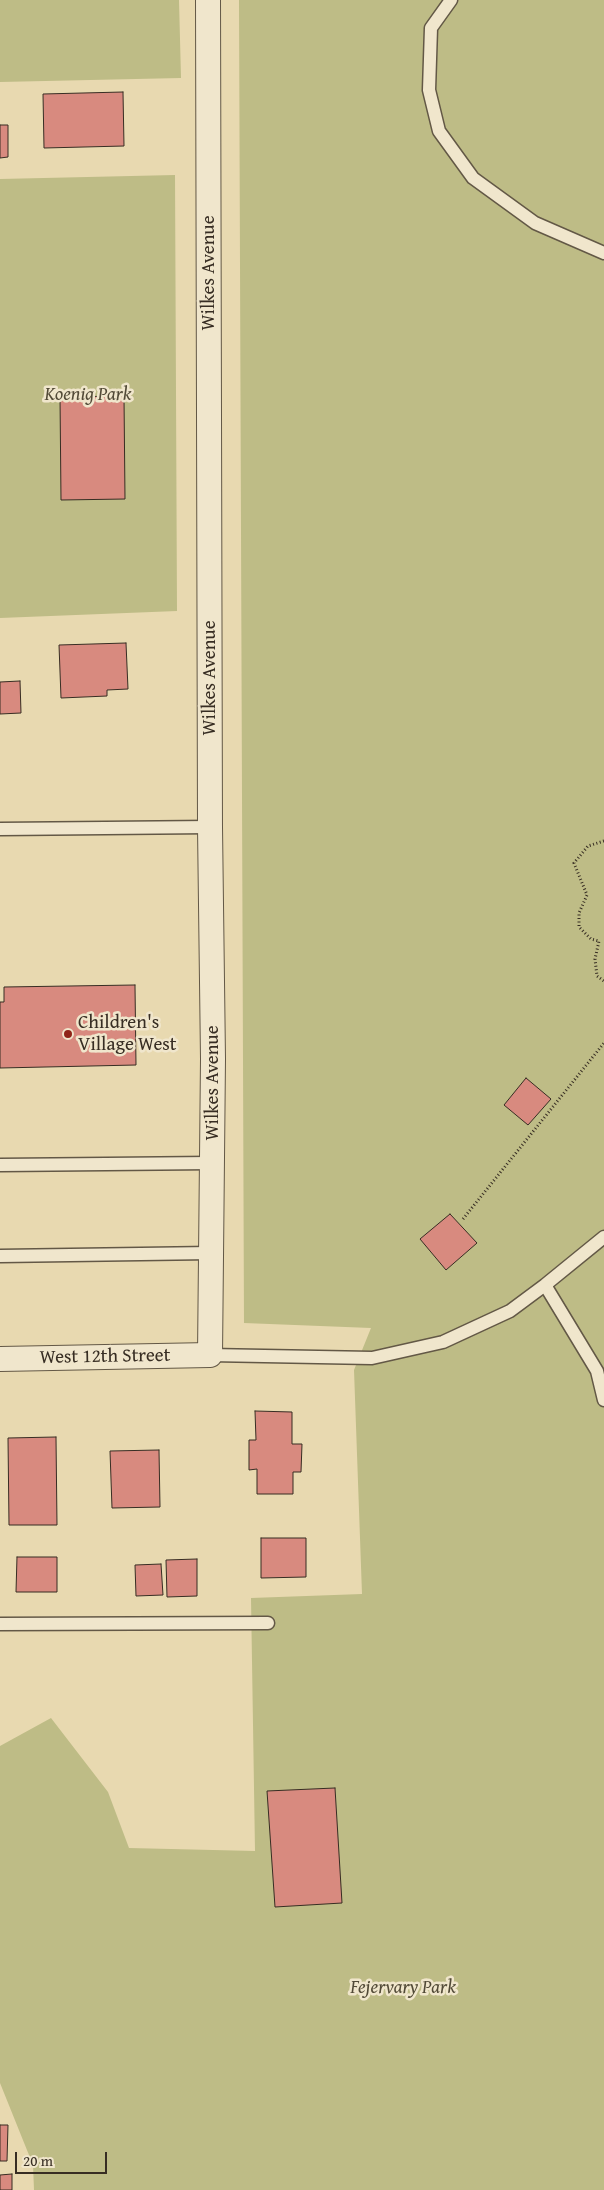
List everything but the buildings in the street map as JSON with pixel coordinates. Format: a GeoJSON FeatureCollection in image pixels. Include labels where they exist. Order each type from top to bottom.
{"type":"FeatureCollection","features":[{"type":"Feature","properties":{"kind":"street","name":"Wilkes Avenue"},"geometry":{"type":"LineString","coordinates":[[208,0],[210,826],[213,1059],[210,1356]]}},
{"type":"Feature","properties":{"kind":"street","name":"West 12th Street"},"geometry":{"type":"LineString","coordinates":[[0,1359],[210,1356]]}},
{"type":"Feature","properties":{"kind":"lane"},"geometry":{"type":"LineString","coordinates":[[451,0],[431,28],[429,90],[439,131],[474,178],[535,224],[604,253]]}},
{"type":"Feature","properties":{"kind":"lane"},"geometry":{"type":"LineString","coordinates":[[0,829],[210,826]]}},
{"type":"Feature","properties":{"kind":"lane"},"geometry":{"type":"LineString","coordinates":[[0,1165],[212,1163]]}},
{"type":"Feature","properties":{"kind":"lane"},"geometry":{"type":"LineString","coordinates":[[210,1356],[372,1358],[443,1342],[510,1311],[604,1237]]}},
{"type":"Feature","properties":{"kind":"lane"},"geometry":{"type":"LineString","coordinates":[[0,1256],[211,1253]]}},
{"type":"Feature","properties":{"kind":"lane"},"geometry":{"type":"LineString","coordinates":[[545,1285],[597,1371],[604,1400]]}},
{"type":"Feature","properties":{"kind":"lane"},"geometry":{"type":"LineString","coordinates":[[0,1624],[268,1623]]}},
{"type":"Feature","properties":{"kind":"path"},"geometry":{"type":"LineString","coordinates":[[604,841],[588,846],[574,863],[587,895],[579,913],[579,927],[591,939],[602,941],[595,959],[597,976],[604,981]]}},
{"type":"Feature","properties":{"kind":"path"},"geometry":{"type":"LineString","coordinates":[[463,1219],[604,1044]]}},
{"type":"Feature","properties":{"kind":"green space"},"geometry":{"type":"Polygon","coordinates":[[[0,0],[179,0],[181,78],[0,82],[0,0]]]}},
{"type":"Feature","properties":{"kind":"green space","name":"Fejervary Park"},"geometry":{"type":"Polygon","coordinates":[[[239,0],[604,0],[604,2190],[34,2190],[33,2165],[0,2083],[0,1746],[51,1718],[108,1792],[129,1848],[255,1851],[251,1598],[362,1594],[354,1370],[371,1328],[244,1323],[239,0]]]}},
{"type":"Feature","properties":{"kind":"green space","name":"Koenig Park"},"geometry":{"type":"Polygon","coordinates":[[[175,175],[177,611],[0,618],[0,179],[175,175]]]}},
{"type":"Feature","properties":{"kind":"place","name":"Children's Village West"},"geometry":{"type":"Point","coordinates":[68,1034]}}]}
